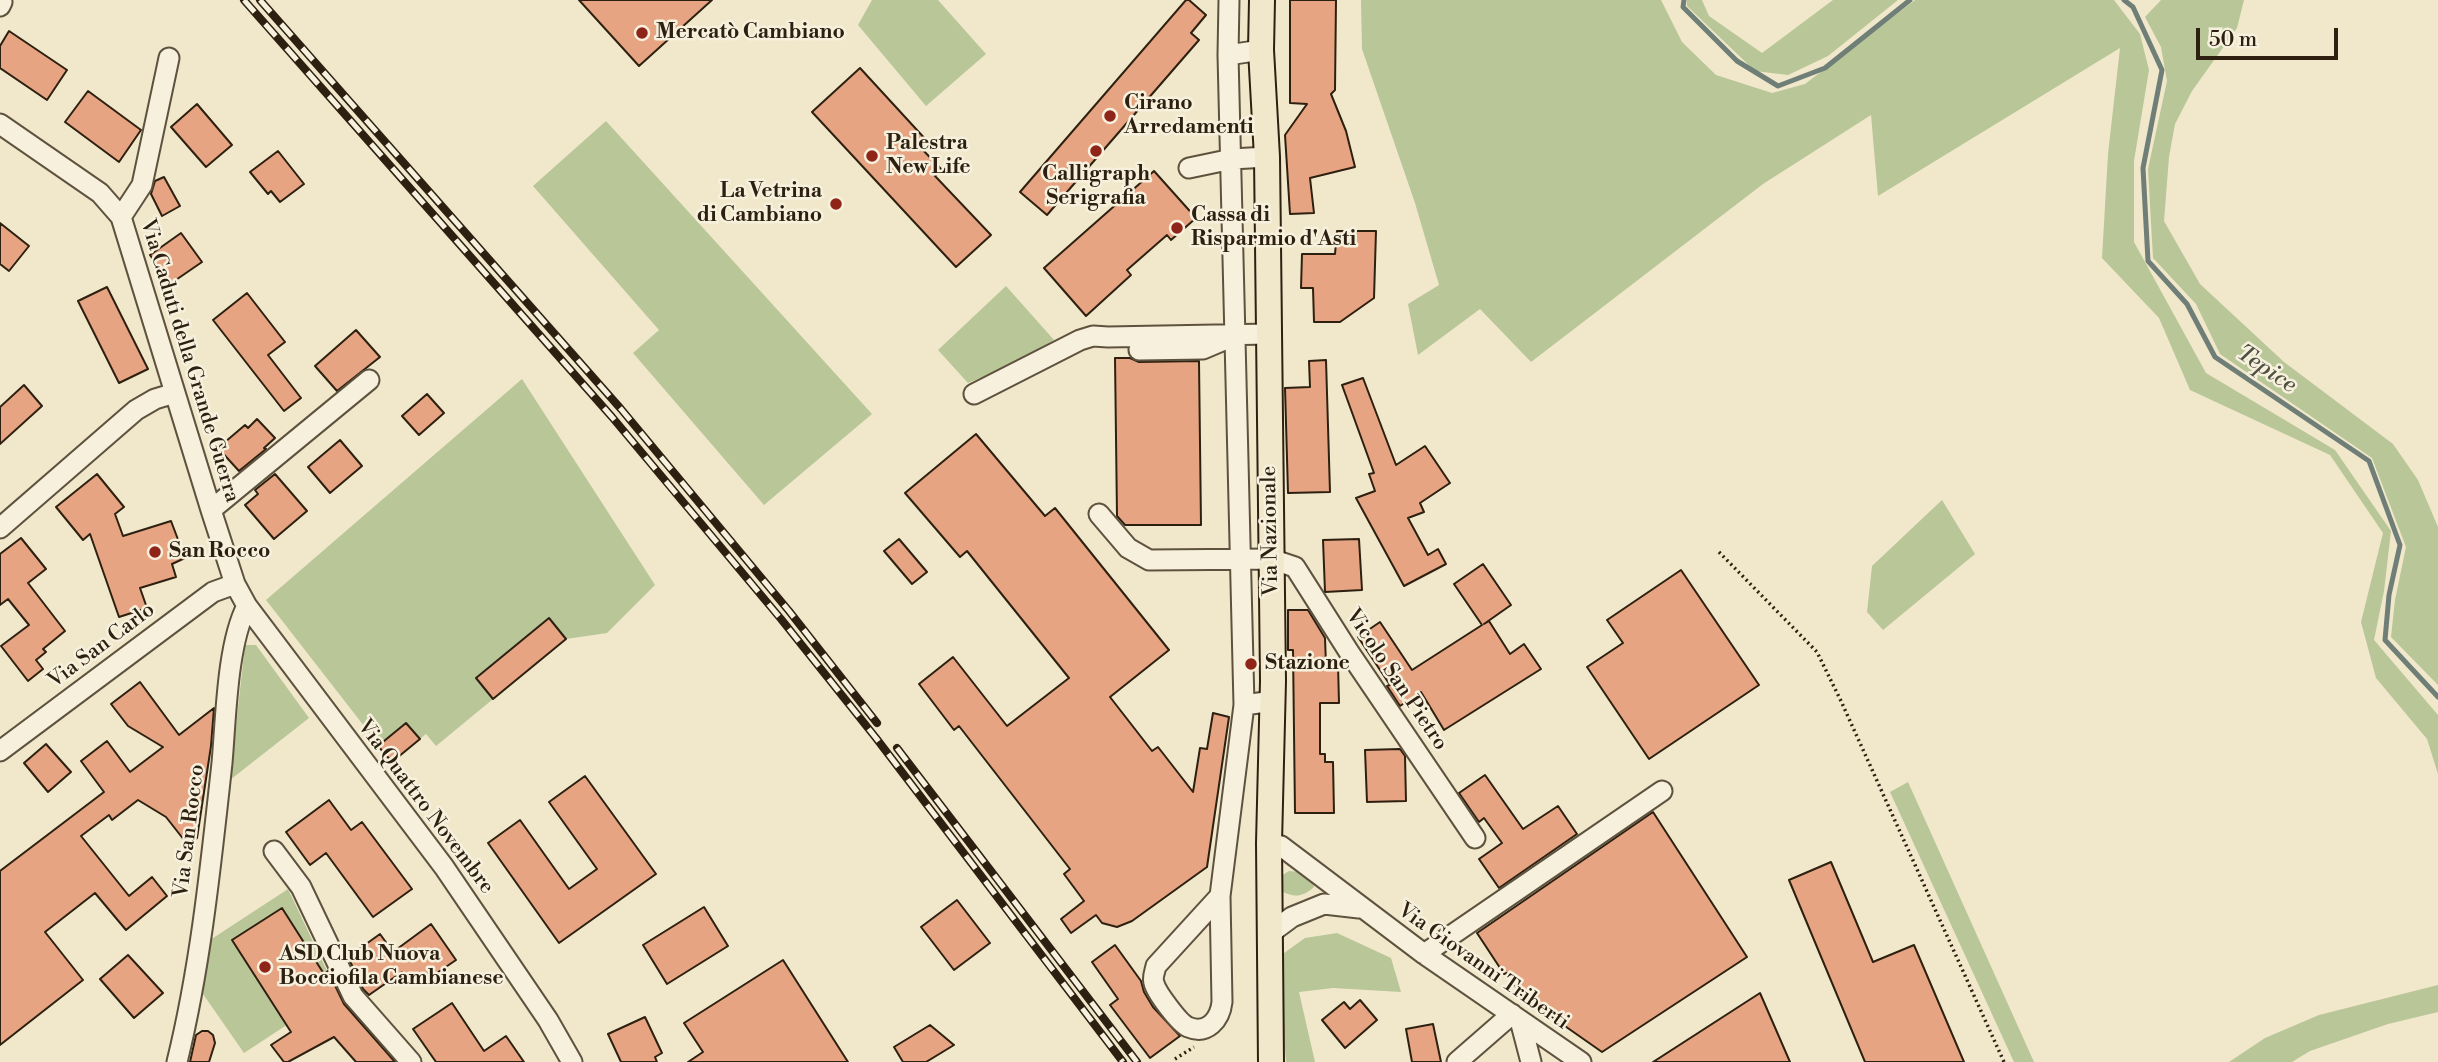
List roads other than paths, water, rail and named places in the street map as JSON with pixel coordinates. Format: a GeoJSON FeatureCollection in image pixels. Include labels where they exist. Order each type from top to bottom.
{"type":"FeatureCollection","features":[{"type":"Feature","properties":{"kind":"main road","name":"Via Nazionale"},"geometry":{"type":"LineString","coordinates":[[1262,0],[1261,50],[1267,157],[1273,701],[1269,843],[1271,1062]]}},
{"type":"Feature","properties":{"kind":"street"},"geometry":{"type":"LineString","coordinates":[[1220,896],[1156,966],[1153,981],[1159,995],[1185,1026],[1209,1027],[1220,1015],[1220,896],[1244,705],[1228,55],[1229,0]]}},
{"type":"Feature","properties":{"kind":"street"},"geometry":{"type":"LineString","coordinates":[[1228,55],[1261,50]]}},
{"type":"Feature","properties":{"kind":"street"},"geometry":{"type":"LineString","coordinates":[[121,217],[142,185],[169,58]]}},
{"type":"Feature","properties":{"kind":"street","name":"Via Caduti della Grande Guerra"},"geometry":{"type":"LineString","coordinates":[[0,124],[100,193],[121,217],[236,584]]}},
{"type":"Feature","properties":{"kind":"street"},"geometry":{"type":"LineString","coordinates":[[1189,167],[1232,159],[1267,157]]}},
{"type":"Feature","properties":{"kind":"street"},"geometry":{"type":"LineString","coordinates":[[1111,350],[1203,349],[1236,334]]}},
{"type":"Feature","properties":{"kind":"street"},"geometry":{"type":"LineString","coordinates":[[974,394],[1093,335],[1269,334]]}},
{"type":"Feature","properties":{"kind":"street"},"geometry":{"type":"LineString","coordinates":[[211,510],[369,380]]}},
{"type":"Feature","properties":{"kind":"street"},"geometry":{"type":"LineString","coordinates":[[0,528],[136,410],[155,399],[175,393]]}},
{"type":"Feature","properties":{"kind":"street"},"geometry":{"type":"LineString","coordinates":[[1099,514],[1128,548],[1149,560],[1271,559]]}},
{"type":"Feature","properties":{"kind":"street","name":"Vicolo San Pietro"},"geometry":{"type":"LineString","coordinates":[[1271,559],[1295,567],[1475,838]]}},
{"type":"Feature","properties":{"kind":"street","name":"Via Quattro Novembre"},"geometry":{"type":"LineString","coordinates":[[236,584],[247,606],[444,867],[548,1020],[572,1062]]}},
{"type":"Feature","properties":{"kind":"street","name":"Via San Carlo"},"geometry":{"type":"LineString","coordinates":[[0,751],[213,592],[236,584]]}},
{"type":"Feature","properties":{"kind":"street","name":"Via San Rocco"},"geometry":{"type":"LineString","coordinates":[[177,1062],[191,1007],[233,656],[238,629],[247,606]]}},
{"type":"Feature","properties":{"kind":"street"},"geometry":{"type":"LineString","coordinates":[[1244,705],[1273,701]]}},
{"type":"Feature","properties":{"kind":"street"},"geometry":{"type":"LineString","coordinates":[[1424,954],[1661,791]]}},
{"type":"Feature","properties":{"kind":"street","name":"Via Giovanni Triberti"},"geometry":{"type":"LineString","coordinates":[[1269,843],[1281,846],[1360,908],[1581,1062]]}},
{"type":"Feature","properties":{"kind":"street"},"geometry":{"type":"LineString","coordinates":[[274,851],[300,887],[353,996],[411,1062]]}},
{"type":"Feature","properties":{"kind":"street","name":"Via Giovanni Triberti"},"geometry":{"type":"LineString","coordinates":[[1269,934],[1292,917],[1324,904],[1360,908]]}},
{"type":"Feature","properties":{"kind":"street"},"geometry":{"type":"LineString","coordinates":[[1457,1062],[1516,1017],[1531,1062]]}},
{"type":"Feature","properties":{"kind":"waterway","name":"Tepice"},"geometry":{"type":"LineString","coordinates":[[1684,0],[1683,7],[1737,61],[1778,86],[1825,68],[1910,0]]}},
{"type":"Feature","properties":{"kind":"waterway","name":"Tepice"},"geometry":{"type":"LineString","coordinates":[[2124,0],[2133,7],[2162,70],[2143,168],[2148,261],[2187,304],[2215,357],[2369,461],[2400,545],[2389,595],[2385,640],[2438,697]]}},
{"type":"Feature","properties":{"kind":"railway"},"geometry":{"type":"LineString","coordinates":[[244,0],[612,417],[781,619],[876,738],[1123,1062]]}},
{"type":"Feature","properties":{"kind":"railway"},"geometry":{"type":"LineString","coordinates":[[260,0],[621,409],[789,611],[877,723]]}},
{"type":"Feature","properties":{"kind":"railway"},"geometry":{"type":"LineString","coordinates":[[897,748],[1137,1062]]}},
{"type":"Feature","properties":{"kind":"place","name":"Mercatò Cambiano"},"geometry":{"type":"Point","coordinates":[642,33]}},
{"type":"Feature","properties":{"kind":"place","name":"Cirano Arredamenti"},"geometry":{"type":"Point","coordinates":[1110,116]}},
{"type":"Feature","properties":{"kind":"place","name":"Calligraph Serigrafia"},"geometry":{"type":"Point","coordinates":[1096,151]}},
{"type":"Feature","properties":{"kind":"place","name":"Palestra New Life"},"geometry":{"type":"Point","coordinates":[872,156]}},
{"type":"Feature","properties":{"kind":"place","name":"La Vetrina di Cambiano"},"geometry":{"type":"Point","coordinates":[836,204]}},
{"type":"Feature","properties":{"kind":"place","name":"Cassa di Risparmio d'Asti"},"geometry":{"type":"Point","coordinates":[1177,228]}},
{"type":"Feature","properties":{"kind":"place","name":"San Rocco"},"geometry":{"type":"Point","coordinates":[155,552]}},
{"type":"Feature","properties":{"kind":"place","name":"Stazione"},"geometry":{"type":"Point","coordinates":[1251,664]}},
{"type":"Feature","properties":{"kind":"place","name":"ASD Club Nuova Bocciofila Cambianese"},"geometry":{"type":"Point","coordinates":[265,967]}}]}
